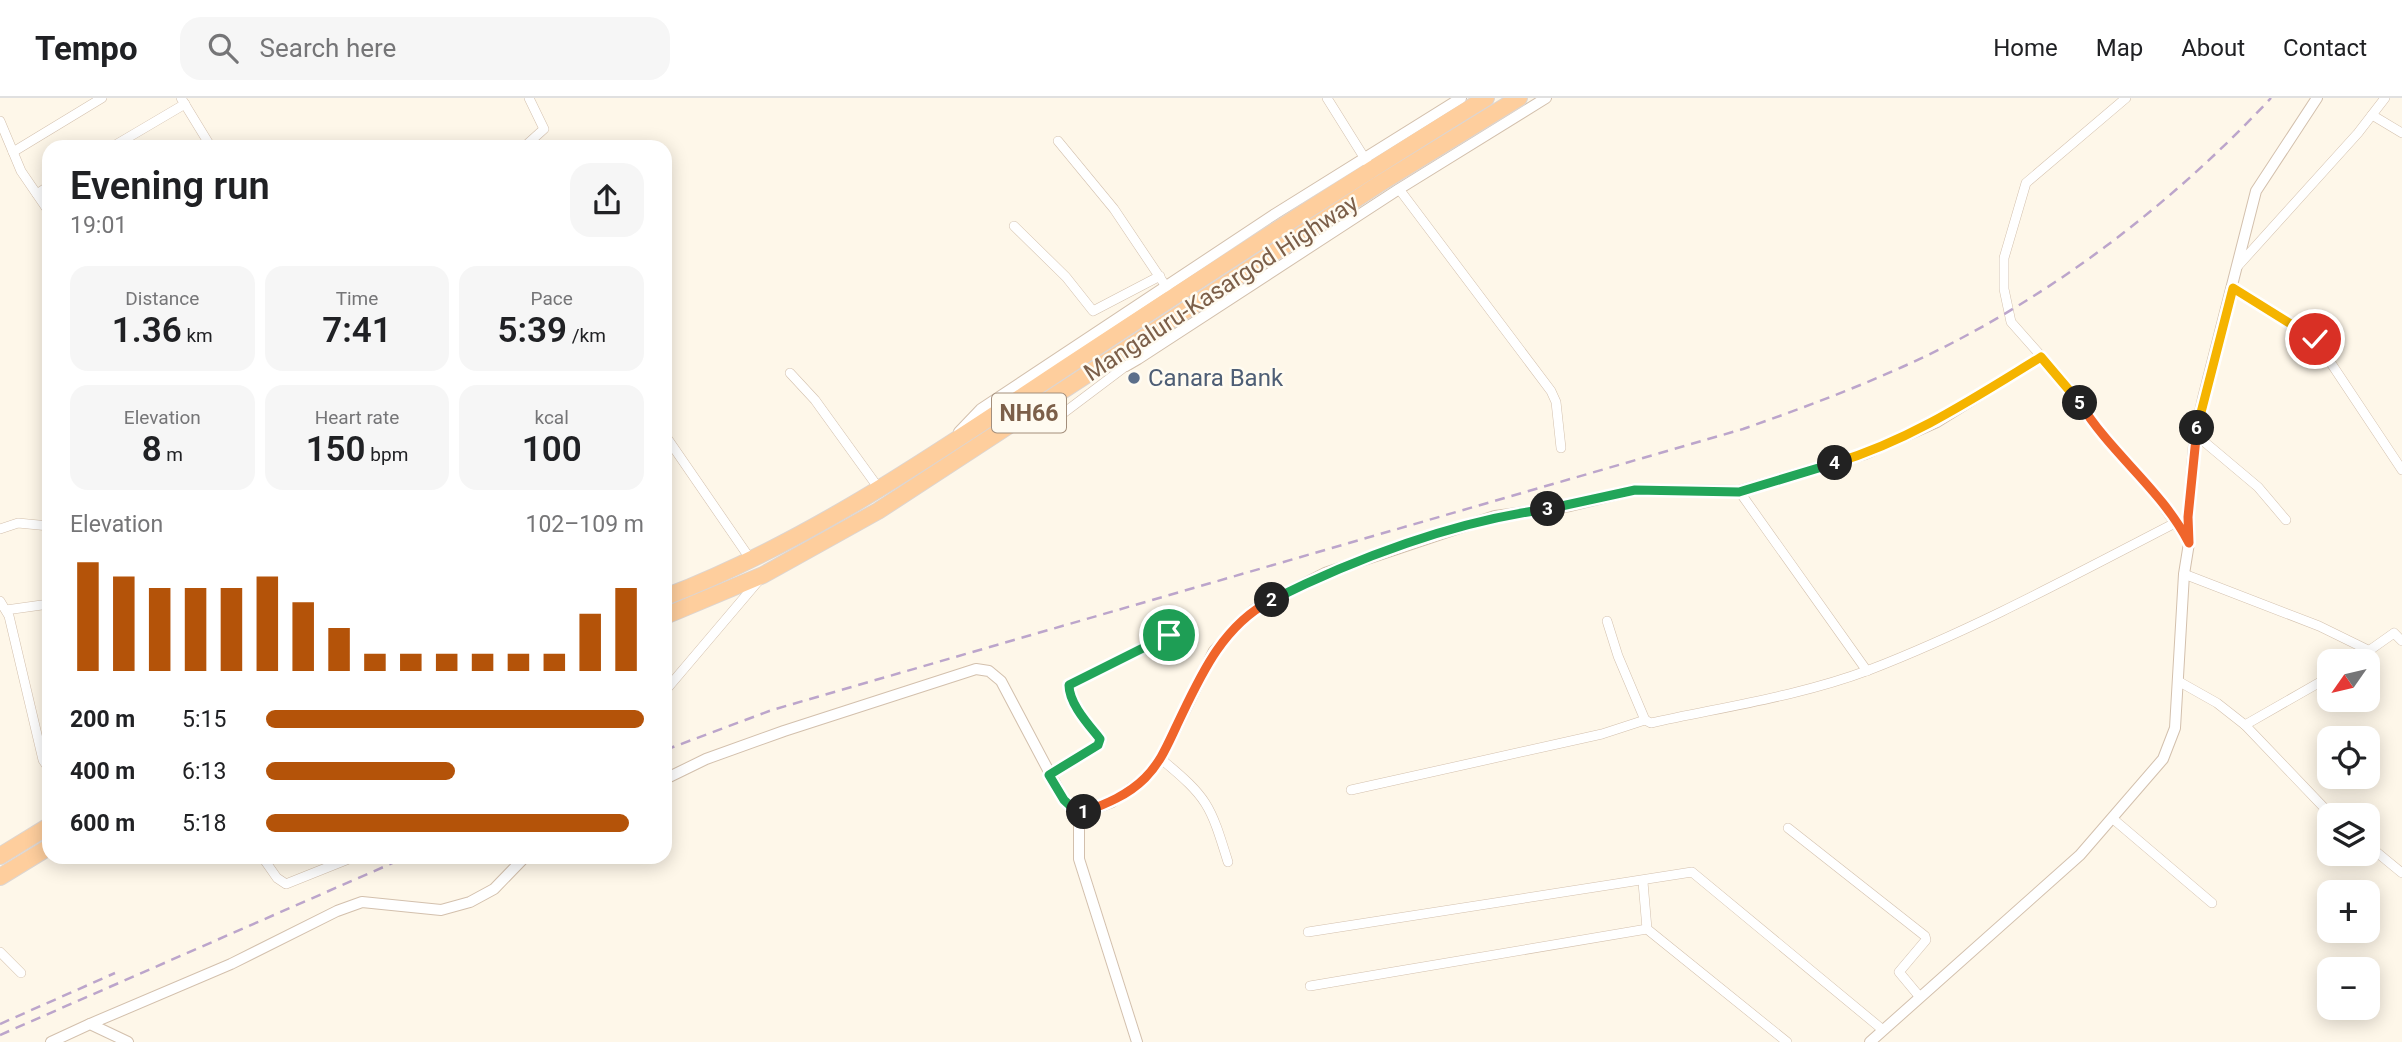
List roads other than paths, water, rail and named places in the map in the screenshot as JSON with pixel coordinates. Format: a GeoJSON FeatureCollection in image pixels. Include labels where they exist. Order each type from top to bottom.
{"type":"FeatureCollection","features":[{"type":"Feature","properties":{"kind":"highway","name":"Mangaluru-Kasargod Highway"},"geometry":{"type":"LineString","coordinates":[[672,594],[751,560],[880,490],[1367,164],[1486,98]]}},
{"type":"Feature","properties":{"kind":"highway","name":"Mangaluru-Kasargod Highway"},"geometry":{"type":"LineString","coordinates":[[672,613],[810,552],[878,511],[1100,367],[1384,190],[1519,98]]}},
{"type":"Feature","properties":{"kind":"highway"},"geometry":{"type":"LineString","coordinates":[[0,856],[42,830]]}},
{"type":"Feature","properties":{"kind":"highway"},"geometry":{"type":"LineString","coordinates":[[0,877],[42,851]]}},
{"type":"Feature","properties":{"kind":"street"},"geometry":{"type":"LineString","coordinates":[[13,152],[102,98]]}},
{"type":"Feature","properties":{"kind":"street"},"geometry":{"type":"LineString","coordinates":[[529,98],[544,129],[532,140]]}},
{"type":"Feature","properties":{"kind":"street"},"geometry":{"type":"LineString","coordinates":[[1327,98],[1384,190]]}},
{"type":"Feature","properties":{"kind":"street"},"geometry":{"type":"LineString","coordinates":[[943,449],[981,409],[1167,288],[1367,164],[1461,98]]}},
{"type":"Feature","properties":{"kind":"street"},"geometry":{"type":"LineString","coordinates":[[1045,427],[1126,366],[1384,190],[1399,189],[1546,98]]}},
{"type":"Feature","properties":{"kind":"street"},"geometry":{"type":"LineString","coordinates":[[2126,98],[2026,183],[2004,258],[2004,289],[2011,322],[2074,393],[2094,426],[2177,522],[2189,543]]}},
{"type":"Feature","properties":{"kind":"street"},"geometry":{"type":"LineString","coordinates":[[1870,1042],[2080,855],[2163,759],[2175,728],[2195,434],[2256,191],[2317,98]]}},
{"type":"Feature","properties":{"kind":"street"},"geometry":{"type":"LineString","coordinates":[[2237,267],[2385,98]]}},
{"type":"Feature","properties":{"kind":"street"},"geometry":{"type":"LineString","coordinates":[[123,140],[183,101],[207,140]]}},
{"type":"Feature","properties":{"kind":"street"},"geometry":{"type":"LineString","coordinates":[[2372,115],[2402,133]]}},
{"type":"Feature","properties":{"kind":"street"},"geometry":{"type":"LineString","coordinates":[[0,121],[13,152],[42,202]]}},
{"type":"Feature","properties":{"kind":"street"},"geometry":{"type":"LineString","coordinates":[[1058,141],[1114,209],[1167,288]]}},
{"type":"Feature","properties":{"kind":"street"},"geometry":{"type":"LineString","coordinates":[[1399,189],[1551,391],[1556,402],[1561,448]]}},
{"type":"Feature","properties":{"kind":"street"},"geometry":{"type":"LineString","coordinates":[[37,194],[42,191]]}},
{"type":"Feature","properties":{"kind":"street"},"geometry":{"type":"LineString","coordinates":[[1014,226],[1066,277],[1093,311],[1160,276]]}},
{"type":"Feature","properties":{"kind":"street"},"geometry":{"type":"LineString","coordinates":[[2233,288],[2315,339],[2402,470]]}},
{"type":"Feature","properties":{"kind":"street"},"geometry":{"type":"LineString","coordinates":[[1079,814],[1112,802],[1144,779],[1161,759],[1214,651],[1230,633],[1255,609],[1325,573],[1495,516],[1570,506],[1635,490],[1739,492],[1866,454],[1937,422],[2041,357]]}},
{"type":"Feature","properties":{"kind":"street"},"geometry":{"type":"LineString","coordinates":[[1100,367],[1126,366]]}},
{"type":"Feature","properties":{"kind":"street"},"geometry":{"type":"LineString","coordinates":[[790,373],[815,400],[880,490]]}},
{"type":"Feature","properties":{"kind":"street"},"geometry":{"type":"LineString","coordinates":[[2195,434],[2258,487],[2286,520]]}},
{"type":"Feature","properties":{"kind":"street"},"geometry":{"type":"LineString","coordinates":[[672,445],[751,560]]}},
{"type":"Feature","properties":{"kind":"street"},"geometry":{"type":"LineString","coordinates":[[1739,492],[1867,671]]}},
{"type":"Feature","properties":{"kind":"street"},"geometry":{"type":"LineString","coordinates":[[1607,621],[1618,656],[1645,720],[1651,723],[1764,698],[1867,671],[1971,626],[2177,522]]}},
{"type":"Feature","properties":{"kind":"street"},"geometry":{"type":"LineString","coordinates":[[0,529],[18,523],[42,525]]}},
{"type":"Feature","properties":{"kind":"street"},"geometry":{"type":"LineString","coordinates":[[672,683],[763,575]]}},
{"type":"Feature","properties":{"kind":"street"},"geometry":{"type":"LineString","coordinates":[[2184,575],[2319,626],[2366,649]]}},
{"type":"Feature","properties":{"kind":"street"},"geometry":{"type":"LineString","coordinates":[[0,601],[6,610],[42,756]]}},
{"type":"Feature","properties":{"kind":"street"},"geometry":{"type":"LineString","coordinates":[[6,610],[42,605]]}},
{"type":"Feature","properties":{"kind":"street"},"geometry":{"type":"LineString","coordinates":[[2370,649],[2394,633],[2402,641]]}},
{"type":"Feature","properties":{"kind":"street"},"geometry":{"type":"LineString","coordinates":[[1049,775],[1098,745],[1100,739],[1082,715],[1069,692],[1069,685],[1169,635]]}},
{"type":"Feature","properties":{"kind":"street"},"geometry":{"type":"LineString","coordinates":[[672,776],[706,759],[784,731],[976,668],[989,671],[1001,681],[1014,700],[1049,775],[1064,800],[1079,814],[1079,859],[1137,1042]]}},
{"type":"Feature","properties":{"kind":"street"},"geometry":{"type":"LineString","coordinates":[[2178,681],[2217,703],[2245,725],[2320,803]]}},
{"type":"Feature","properties":{"kind":"street"},"geometry":{"type":"LineString","coordinates":[[2245,725],[2317,684]]}},
{"type":"Feature","properties":{"kind":"street"},"geometry":{"type":"LineString","coordinates":[[1351,790],[1602,734],[1645,720]]}},
{"type":"Feature","properties":{"kind":"street"},"geometry":{"type":"LineString","coordinates":[[1161,759],[1195,787],[1209,805],[1228,862]]}},
{"type":"Feature","properties":{"kind":"street"},"geometry":{"type":"LineString","coordinates":[[2112,818],[2212,903]]}},
{"type":"Feature","properties":{"kind":"street"},"geometry":{"type":"LineString","coordinates":[[1788,828],[1925,936],[1926,940],[1899,972],[1919,996]]}},
{"type":"Feature","properties":{"kind":"street"},"geometry":{"type":"LineString","coordinates":[[2380,855],[2402,873]]}},
{"type":"Feature","properties":{"kind":"street"},"geometry":{"type":"LineString","coordinates":[[268,864],[277,878],[286,884],[336,864]]}},
{"type":"Feature","properties":{"kind":"street"},"geometry":{"type":"LineString","coordinates":[[51,1042],[231,964],[362,902],[441,909],[471,902],[494,889],[518,864]]}},
{"type":"Feature","properties":{"kind":"street"},"geometry":{"type":"LineString","coordinates":[[1308,932],[1634,880],[1643,882],[1692,872],[1883,1030]]}},
{"type":"Feature","properties":{"kind":"street"},"geometry":{"type":"LineString","coordinates":[[1643,882],[1647,929],[1787,1042]]}},
{"type":"Feature","properties":{"kind":"street"},"geometry":{"type":"LineString","coordinates":[[1310,986],[1647,929]]}},
{"type":"Feature","properties":{"kind":"street"},"geometry":{"type":"LineString","coordinates":[[0,952],[21,972]]}},
{"type":"Feature","properties":{"kind":"street"},"geometry":{"type":"LineString","coordinates":[[90,1024],[128,1042]]}},
{"type":"Feature","properties":{"kind":"railway"},"geometry":{"type":"LineString","coordinates":[[672,747],[772,710],[1743,429],[1859,386],[1974,331],[2066,275],[2153,209],[2234,136],[2271,98]]}},
{"type":"Feature","properties":{"kind":"railway"},"geometry":{"type":"LineString","coordinates":[[0,1035],[390,864]]}},
{"type":"Feature","properties":{"kind":"railway"},"geometry":{"type":"LineString","coordinates":[[0,1024],[115,973]]}},
{"type":"Feature","properties":{"kind":"place","name":"Canara Bank"},"geometry":{"type":"Point","coordinates":[1134,378]}}]}
